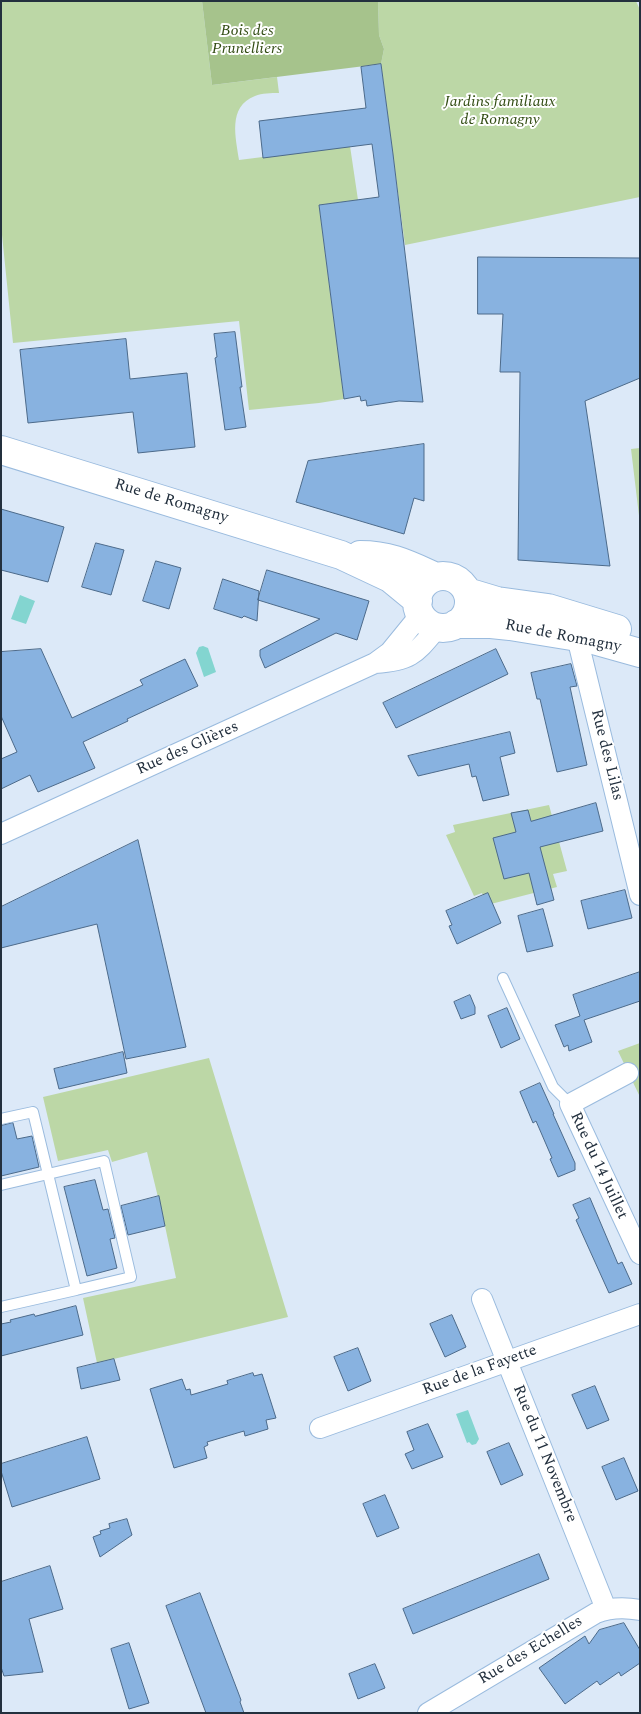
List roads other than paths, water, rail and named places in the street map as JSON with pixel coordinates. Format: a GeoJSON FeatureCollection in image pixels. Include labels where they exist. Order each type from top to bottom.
{"type":"FeatureCollection","features":[{"type":"Feature","properties":{"kind":"street","name":"Rue de Romagny"},"geometry":{"type":"LineString","coordinates":[[1,450],[341,555],[390,578],[433,617],[501,625],[574,626],[640,636]]}},
{"type":"Feature","properties":{"kind":"street","name":"Rue de Romagny"},"geometry":{"type":"LineString","coordinates":[[341,555],[384,556],[406,563],[436,577]]}},
{"type":"Feature","properties":{"kind":"street"},"geometry":{"type":"LineString","coordinates":[[444,576],[455,579],[467,592],[469,602],[468,610],[464,617],[433,617],[422,587],[436,577],[444,576]]}},
{"type":"Feature","properties":{"kind":"street","name":"Rue de Romagny"},"geometry":{"type":"LineString","coordinates":[[467,592],[497,601],[534,605],[574,626],[640,653]]}},
{"type":"Feature","properties":{"kind":"street","name":"Rue des Glières"},"geometry":{"type":"LineString","coordinates":[[1,834],[375,663],[433,617]]}},
{"type":"Feature","properties":{"kind":"street","name":"Rue des Lilas"},"geometry":{"type":"LineString","coordinates":[[574,626],[640,895]]}},
{"type":"Feature","properties":{"kind":"street","name":"Rue du 14 Juillet"},"geometry":{"type":"LineString","coordinates":[[628,1073],[570,1104],[640,1254]]}},
{"type":"Feature","properties":{"kind":"street","name":"Rue du 11 Novembre"},"geometry":{"type":"LineString","coordinates":[[482,1299],[606,1609]]}},
{"type":"Feature","properties":{"kind":"street","name":"Rue de la Fayette"},"geometry":{"type":"LineString","coordinates":[[320,1428],[640,1314]]}},
{"type":"Feature","properties":{"kind":"street","name":"Rue des Echelles"},"geometry":{"type":"LineString","coordinates":[[428,1713],[589,1617],[606,1609],[640,1610]]}},
{"type":"Feature","properties":{"kind":"lane","name":"Rue du 14 Juillet"},"geometry":{"type":"LineString","coordinates":[[503,978],[553,1087],[570,1104]]}},
{"type":"Feature","properties":{"kind":"lane"},"geometry":{"type":"LineString","coordinates":[[1,1119],[33,1112],[76,1290]]}},
{"type":"Feature","properties":{"kind":"lane"},"geometry":{"type":"LineString","coordinates":[[1,1184],[104,1161],[131,1277],[1,1307]]}},
{"type":"Feature","properties":{"kind":"park label","name":"Bois des Prunelliers"},"geometry":{"type":"Point","coordinates":[247,41]}},
{"type":"Feature","properties":{"kind":"park label","name":"Jardins familiaux de Romagny"},"geometry":{"type":"Point","coordinates":[500,112]}}]}
